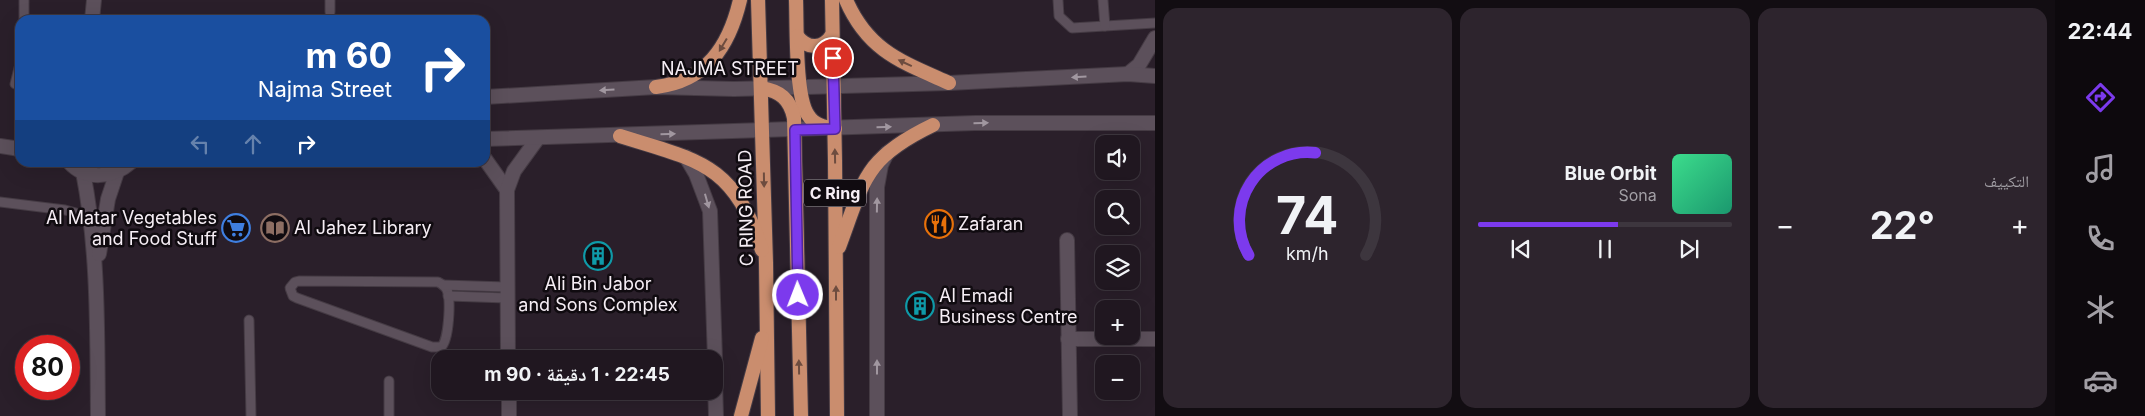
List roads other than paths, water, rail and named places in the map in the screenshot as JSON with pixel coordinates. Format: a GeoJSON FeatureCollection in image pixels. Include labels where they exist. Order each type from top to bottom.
{"type":"FeatureCollection","features":[{"type":"Feature","properties":{"kind":"highway"},"geometry":{"type":"LineString","coordinates":[[656,88],[675,85],[692,77],[711,62],[730,33],[740,0]]}},
{"type":"Feature","properties":{"kind":"highway","name":"C RING ROAD"},"geometry":{"type":"LineString","coordinates":[[758,0],[766,263],[768,416]]}},
{"type":"Feature","properties":{"kind":"highway"},"geometry":{"type":"LineString","coordinates":[[796,0],[803,104],[808,116],[821,126],[835,129]]}},
{"type":"Feature","properties":{"kind":"highway","name":"C Ring"},"geometry":{"type":"LineString","coordinates":[[832,0],[837,416]]}},
{"type":"Feature","properties":{"kind":"highway"},"geometry":{"type":"LineString","coordinates":[[846,0],[861,27],[877,46],[894,58],[950,83]]}},
{"type":"Feature","properties":{"kind":"highway"},"geometry":{"type":"LineString","coordinates":[[798,36],[802,42],[815,47],[822,45],[832,35]]}},
{"type":"Feature","properties":{"kind":"highway"},"geometry":{"type":"LineString","coordinates":[[761,88],[778,93],[789,103],[793,113],[795,130],[800,416]]}},
{"type":"Feature","properties":{"kind":"highway"},"geometry":{"type":"LineString","coordinates":[[835,257],[863,183],[876,162],[888,150],[932,126]]}},
{"type":"Feature","properties":{"kind":"highway"},"geometry":{"type":"LineString","coordinates":[[620,136],[686,158],[717,173],[736,192],[755,231],[766,263]]}},
{"type":"Feature","properties":{"kind":"highway"},"geometry":{"type":"LineString","coordinates":[[741,416],[767,323]]}},
{"type":"Feature","properties":{"kind":"street"},"geometry":{"type":"LineString","coordinates":[[93,15],[95,0]]}},
{"type":"Feature","properties":{"kind":"street"},"geometry":{"type":"LineString","coordinates":[[95,0],[96,15]]}},
{"type":"Feature","properties":{"kind":"street"},"geometry":{"type":"LineString","coordinates":[[1128,74],[1139,65],[1155,38]]}},
{"type":"Feature","properties":{"kind":"street","name":"NAJMA STREET"},"geometry":{"type":"LineString","coordinates":[[490,97],[656,88],[761,88],[950,83],[1128,74],[1155,76]]}},
{"type":"Feature","properties":{"kind":"street"},"geometry":{"type":"LineString","coordinates":[[490,139],[932,126],[1155,123]]}},
{"type":"Feature","properties":{"kind":"street"},"geometry":{"type":"LineString","coordinates":[[508,350],[507,190],[514,171],[538,138]]}},
{"type":"Feature","properties":{"kind":"street"},"geometry":{"type":"LineString","coordinates":[[877,416],[877,187],[881,165],[888,150]]}},
{"type":"Feature","properties":{"kind":"street","name":"C RING ROAD"},"geometry":{"type":"LineString","coordinates":[[686,158],[696,174],[710,211],[714,350]]}},
{"type":"Feature","properties":{"kind":"street"},"geometry":{"type":"LineString","coordinates":[[490,166],[507,190]]}},
{"type":"Feature","properties":{"kind":"street"},"geometry":{"type":"LineString","coordinates":[[76,167],[83,172],[100,176],[117,172],[124,167]]}},
{"type":"Feature","properties":{"kind":"street"},"geometry":{"type":"LineString","coordinates":[[83,172],[96,274],[98,416]]}},
{"type":"Feature","properties":{"kind":"street"},"geometry":{"type":"LineString","coordinates":[[96,274],[108,199],[117,172]]}},
{"type":"Feature","properties":{"kind":"street"},"geometry":{"type":"LineString","coordinates":[[1067,240],[1070,416]]}},
{"type":"Feature","properties":{"kind":"street"},"geometry":{"type":"LineString","coordinates":[[1068,339],[1155,339]]}},
{"type":"Feature","properties":{"kind":"street"},"geometry":{"type":"LineString","coordinates":[[509,400],[509,416]]}},
{"type":"Feature","properties":{"kind":"street"},"geometry":{"type":"LineString","coordinates":[[716,400],[716,416]]}},
{"type":"Feature","properties":{"kind":"lane"},"geometry":{"type":"LineString","coordinates":[[24,0],[24,15]]}},
{"type":"Feature","properties":{"kind":"lane"},"geometry":{"type":"LineString","coordinates":[[330,0],[330,12]]}},
{"type":"Feature","properties":{"kind":"lane"},"geometry":{"type":"LineString","coordinates":[[1058,0],[1059,16],[1072,28],[1155,23]]}},
{"type":"Feature","properties":{"kind":"lane"},"geometry":{"type":"LineString","coordinates":[[1103,0],[1105,26]]}},
{"type":"Feature","properties":{"kind":"lane"},"geometry":{"type":"LineString","coordinates":[[0,202],[39,206],[90,217]]}},
{"type":"Feature","properties":{"kind":"lane"},"geometry":{"type":"LineString","coordinates":[[442,285],[448,296],[447,337],[444,345],[436,348],[297,298],[293,296],[290,288],[295,282],[299,281],[434,281],[442,285],[507,293]]}},
{"type":"Feature","properties":{"kind":"lane"},"geometry":{"type":"LineString","coordinates":[[448,296],[507,293]]}},
{"type":"Feature","properties":{"kind":"lane"},"geometry":{"type":"LineString","coordinates":[[249,320],[251,416]]}},
{"type":"Feature","properties":{"kind":"lane"},"geometry":{"type":"LineString","coordinates":[[389,381],[389,416]]}},
{"type":"Feature","properties":{"kind":"place","name":"Zafaran"},"geometry":{"type":"Point","coordinates":[939,224]}},
{"type":"Feature","properties":{"kind":"place","name":"Al Matar Vegetables and Food Stuff"},"geometry":{"type":"Point","coordinates":[236,228]}},
{"type":"Feature","properties":{"kind":"place","name":"Al Jahez Library"},"geometry":{"type":"Point","coordinates":[275,228]}},
{"type":"Feature","properties":{"kind":"place","name":"Ali Bin Jabor and Sons Complex"},"geometry":{"type":"Point","coordinates":[598,256]}},
{"type":"Feature","properties":{"kind":"place","name":"Al Emadi Business Centre"},"geometry":{"type":"Point","coordinates":[920,306]}}]}
